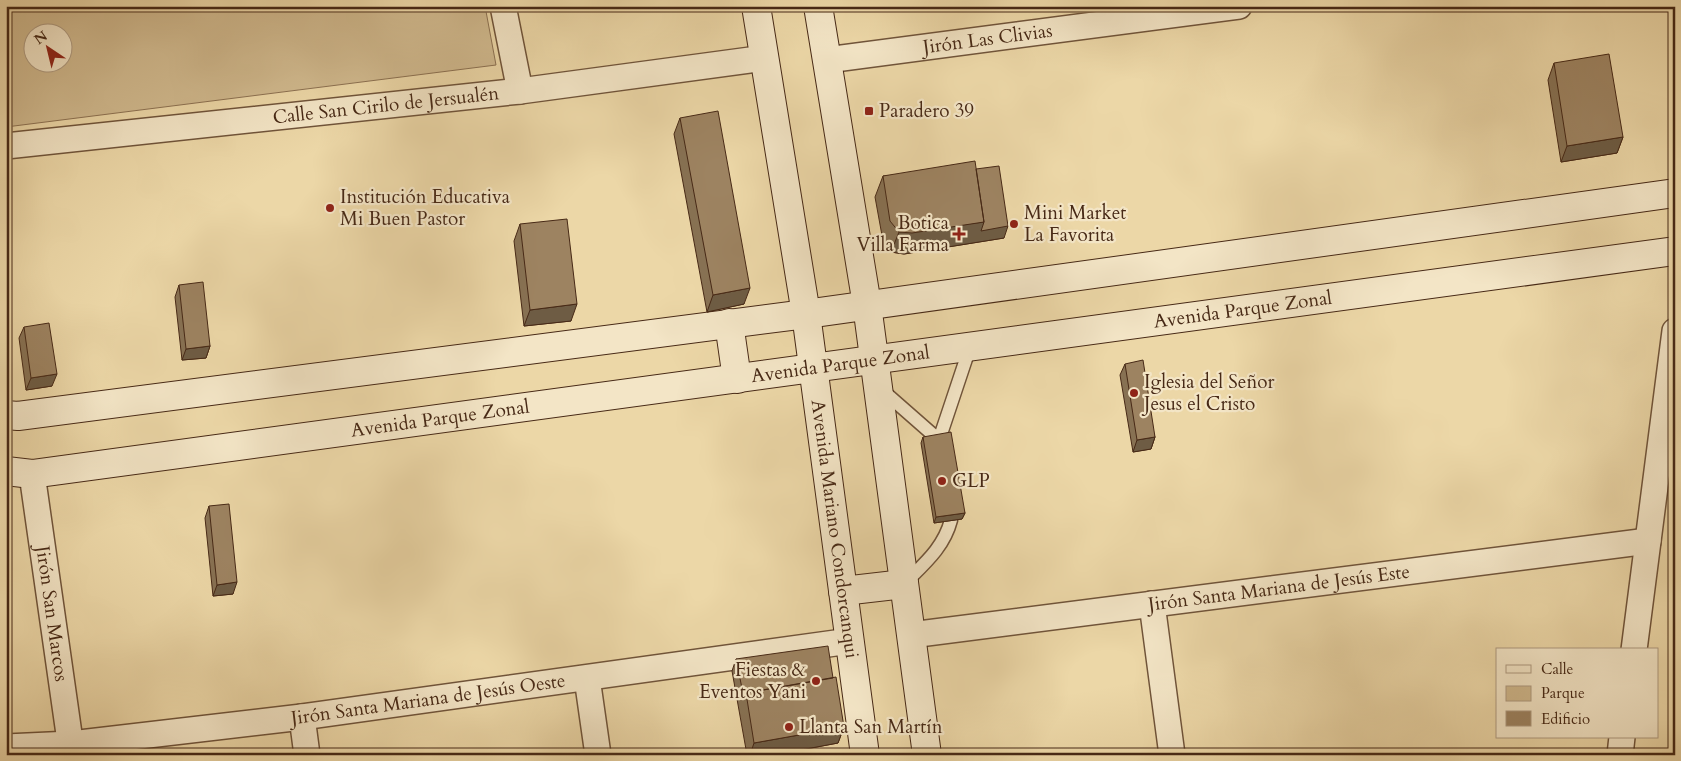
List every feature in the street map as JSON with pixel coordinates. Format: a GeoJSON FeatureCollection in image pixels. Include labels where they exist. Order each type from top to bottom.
{"type":"FeatureCollection","features":[{"type":"Feature","properties":{"kind":"main road","name":"Avenida Mariano Condorcanqui"},"geometry":{"type":"LineString","coordinates":[[756,6],[806,314],[865,755]]}},
{"type":"Feature","properties":{"kind":"main road"},"geometry":{"type":"LineString","coordinates":[[818,6],[867,305],[926,755]]}},
{"type":"Feature","properties":{"kind":"main road"},"geometry":{"type":"LineString","coordinates":[[6,415],[18,416],[806,314],[1674,193]]}},
{"type":"Feature","properties":{"kind":"main road","name":"Avenida Parque Zonal"},"geometry":{"type":"LineString","coordinates":[[19,472],[814,369],[876,373],[970,347],[1675,251]]}},
{"type":"Feature","properties":{"kind":"main road"},"geometry":{"type":"LineString","coordinates":[[729,323],[737,379]]}},
{"type":"Feature","properties":{"kind":"main road"},"geometry":{"type":"LineString","coordinates":[[843,591],[904,584]]}},
{"type":"Feature","properties":{"kind":"street"},"geometry":{"type":"LineString","coordinates":[[503,6],[520,91]]}},
{"type":"Feature","properties":{"kind":"street","name":"Jirón Las Clivias"},"geometry":{"type":"LineString","coordinates":[[827,60],[1239,6]]}},
{"type":"Feature","properties":{"kind":"street","name":"Calle San Cirilo de Jersualén"},"geometry":{"type":"LineString","coordinates":[[6,146],[520,91],[764,58]]}},
{"type":"Feature","properties":{"kind":"street"},"geometry":{"type":"LineString","coordinates":[[1674,193],[1675,197]]}},
{"type":"Feature","properties":{"kind":"street"},"geometry":{"type":"LineString","coordinates":[[1634,648],[1675,331]]}},
{"type":"Feature","properties":{"kind":"street","name":"Jirón San Marcos"},"geometry":{"type":"LineString","coordinates":[[19,472],[71,749]]}},
{"type":"Feature","properties":{"kind":"street","name":"Jirón Santa Mariana de Jesús Este"},"geometry":{"type":"LineString","coordinates":[[911,635],[1648,541]]}},
{"type":"Feature","properties":{"kind":"street"},"geometry":{"type":"LineString","coordinates":[[1152,604],[1172,755]]}},
{"type":"Feature","properties":{"kind":"street","name":"Jirón Santa Mariana de Jesús Oeste"},"geometry":{"type":"LineString","coordinates":[[6,748],[71,749],[850,641]]}},
{"type":"Feature","properties":{"kind":"street"},"geometry":{"type":"LineString","coordinates":[[587,678],[598,755]]}},
{"type":"Feature","properties":{"kind":"street"},"geometry":{"type":"LineString","coordinates":[[302,717],[307,755]]}},
{"type":"Feature","properties":{"kind":"street"},"geometry":{"type":"LineString","coordinates":[[1620,755],[1622,738]]}},
{"type":"Feature","properties":{"kind":"lane"},"geometry":{"type":"LineString","coordinates":[[876,373],[939,440],[970,347]]}},
{"type":"Feature","properties":{"kind":"lane"},"geometry":{"type":"LineString","coordinates":[[904,584],[937,550],[947,536],[951,520]]}},
{"type":"Feature","properties":{"kind":"green space"},"geometry":{"type":"Polygon","coordinates":[[[6,6],[485,6],[496,65],[6,127],[6,6]]]}},
{"type":"Feature","properties":{"kind":"building"},"geometry":{"type":"Polygon","coordinates":[[[1609,54],[1623,137],[1567,146],[1554,63],[1609,54]]]}},
{"type":"Feature","properties":{"kind":"building"},"geometry":{"type":"Polygon","coordinates":[[[718,111],[750,288],[713,295],[680,118],[718,111]]]}},
{"type":"Feature","properties":{"kind":"building"},"geometry":{"type":"Polygon","coordinates":[[[975,161],[984,222],[912,233],[899,232],[890,221],[883,176],[975,161]]]}},
{"type":"Feature","properties":{"kind":"building"},"geometry":{"type":"Polygon","coordinates":[[[999,166],[1008,226],[981,231],[984,222],[976,169],[999,166]]]}},
{"type":"Feature","properties":{"kind":"building"},"geometry":{"type":"Polygon","coordinates":[[[567,219],[577,304],[530,310],[520,224],[567,219]]]}},
{"type":"Feature","properties":{"kind":"building"},"geometry":{"type":"Polygon","coordinates":[[[203,282],[210,346],[186,349],[179,285],[203,282]]]}},
{"type":"Feature","properties":{"kind":"building"},"geometry":{"type":"Polygon","coordinates":[[[49,323],[57,374],[31,378],[24,327],[49,323]]]}},
{"type":"Feature","properties":{"kind":"building"},"geometry":{"type":"Polygon","coordinates":[[[1143,360],[1155,437],[1137,440],[1125,364],[1143,360]]]}},
{"type":"Feature","properties":{"kind":"building","name":"GLP"},"geometry":{"type":"Polygon","coordinates":[[[951,432],[965,513],[936,517],[923,437],[951,432]]]}},
{"type":"Feature","properties":{"kind":"building"},"geometry":{"type":"Polygon","coordinates":[[[229,504],[237,582],[217,585],[209,506],[229,504]]]}},
{"type":"Feature","properties":{"kind":"building"},"geometry":{"type":"Polygon","coordinates":[[[828,646],[833,678],[746,693],[744,698],[736,659],[828,646]]]}},
{"type":"Feature","properties":{"kind":"building","name":"Llanta San Martín"},"geometry":{"type":"Polygon","coordinates":[[[836,677],[844,727],[754,743],[746,693],[836,677]]]}},
{"type":"Feature","properties":{"kind":"place","name":"Paradero 39"},"geometry":{"type":"Point","coordinates":[869,111]}},
{"type":"Feature","properties":{"kind":"place","name":"Institución Educativa Mi Buen Pastor"},"geometry":{"type":"Point","coordinates":[330,208]}},
{"type":"Feature","properties":{"kind":"place","name":"Mini Market La Favorita"},"geometry":{"type":"Point","coordinates":[1014,224]}},
{"type":"Feature","properties":{"kind":"place","name":"Botica Villa Farma"},"geometry":{"type":"Point","coordinates":[959,234]}},
{"type":"Feature","properties":{"kind":"place","name":"Iglesia del Señor Jesus el Cristo"},"geometry":{"type":"Point","coordinates":[1134,393]}},
{"type":"Feature","properties":{"kind":"place","name":"GLP"},"geometry":{"type":"Point","coordinates":[942,481]}},
{"type":"Feature","properties":{"kind":"place","name":"Fiestas & Eventos Yani"},"geometry":{"type":"Point","coordinates":[816,681]}},
{"type":"Feature","properties":{"kind":"place","name":"Llanta San Martín"},"geometry":{"type":"Point","coordinates":[789,727]}}]}
